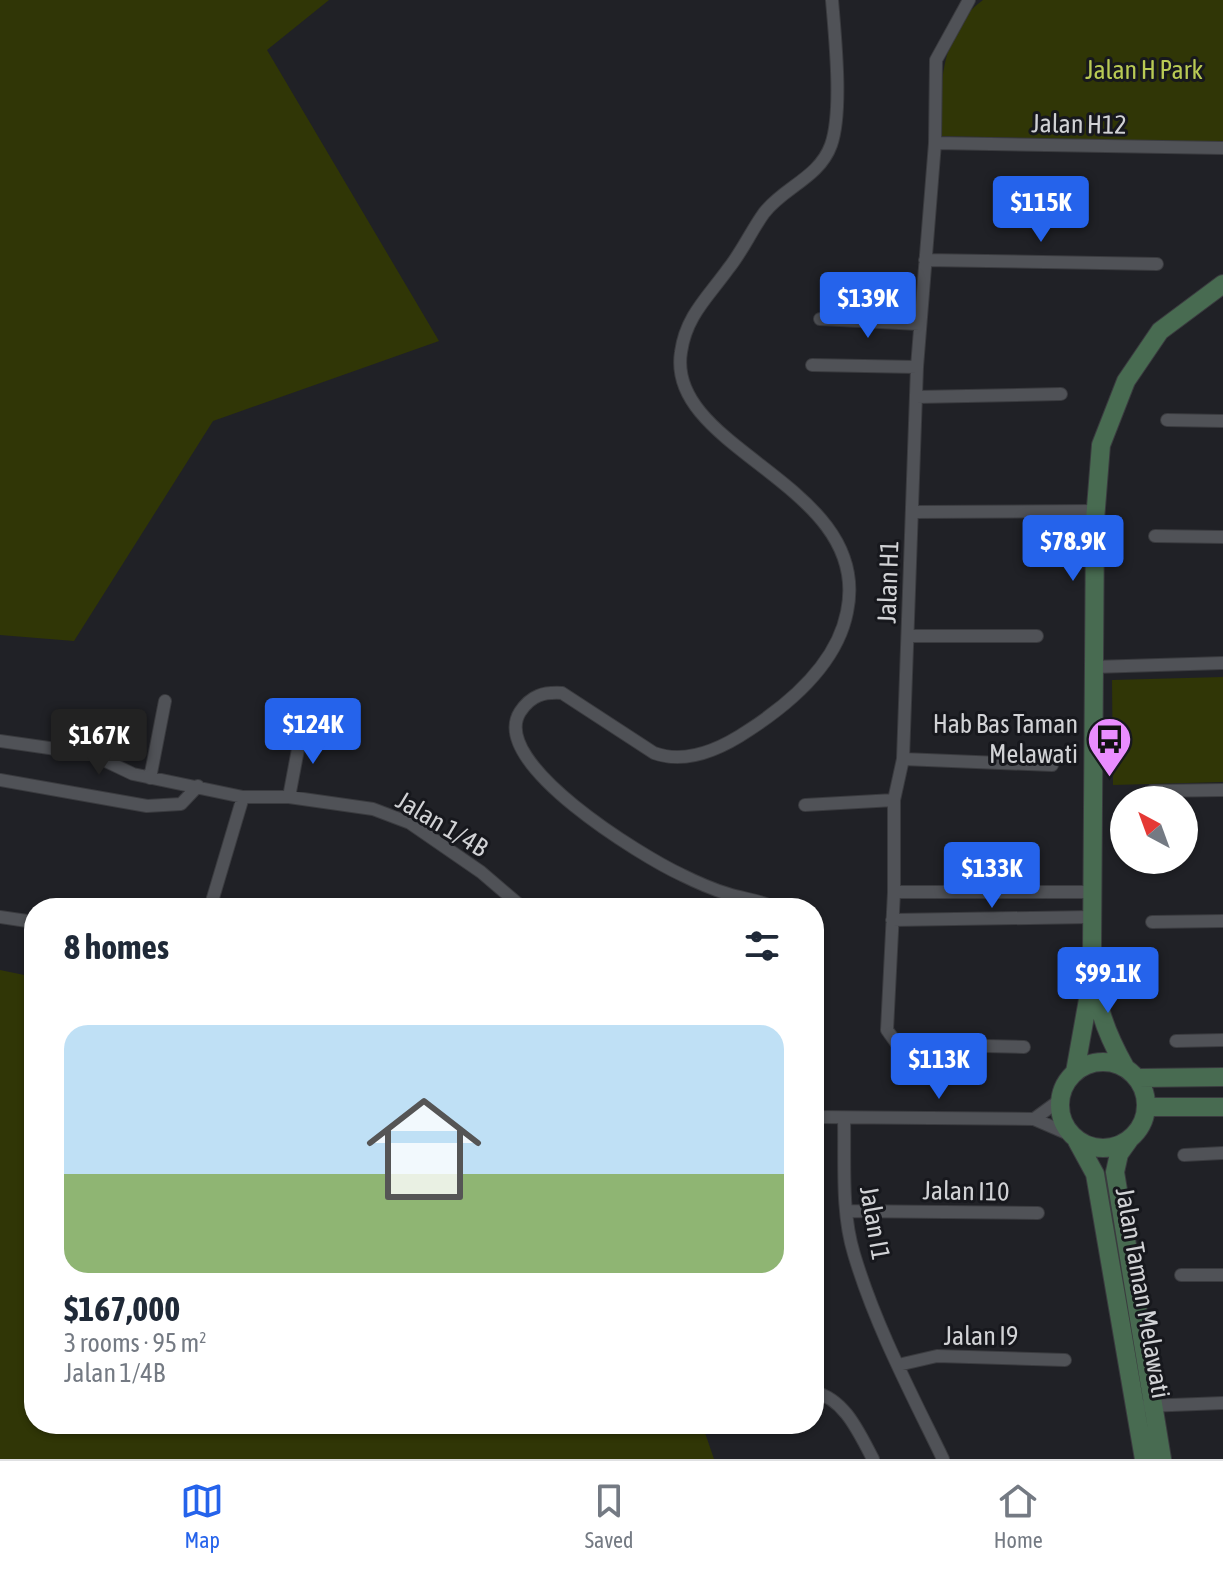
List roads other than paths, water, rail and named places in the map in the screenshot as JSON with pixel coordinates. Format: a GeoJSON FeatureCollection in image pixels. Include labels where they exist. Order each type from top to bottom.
{"type":"FeatureCollection","features":[{"type":"Feature","properties":{"kind":"main road"},"geometry":{"type":"LineString","coordinates":[[1223,284],[1160,331],[1126,381],[1101,445],[1095,511],[1093,667],[1091,917],[1095,999],[1107,1036],[1131,1072],[1147,1107],[1142,1126],[1129,1140],[1103,1148],[1074,1138],[1064,1125],[1060,1100],[1064,1084],[1075,1072],[1100,1061],[1131,1072],[1223,1077]]}},
{"type":"Feature","properties":{"kind":"main road"},"geometry":{"type":"LineString","coordinates":[[1075,1072],[1086,1020],[1092,951]]}},
{"type":"Feature","properties":{"kind":"main road"},"geometry":{"type":"LineString","coordinates":[[1147,1107],[1223,1107]]}},
{"type":"Feature","properties":{"kind":"main road","name":"Jalan Taman Melawati"},"geometry":{"type":"LineString","coordinates":[[1074,1138],[1095,1174],[1145,1406],[1162,1459]]}},
{"type":"Feature","properties":{"kind":"main road","name":"Jalan Taman Melawati"},"geometry":{"type":"LineString","coordinates":[[1129,1140],[1119,1154],[1115,1172],[1145,1406],[1144,1459]]}},
{"type":"Feature","properties":{"kind":"street"},"geometry":{"type":"LineString","coordinates":[[747,898],[681,875],[622,843],[533,767],[519,748],[515,733],[519,714],[531,698],[545,692],[562,693],[654,753],[688,759],[738,737],[767,718],[832,656],[845,624],[850,597],[843,562],[830,532],[809,505],[773,472],[693,407],[685,387],[680,355],[687,326],[698,305],[728,270],[765,212],[821,166],[832,143],[836,46],[832,0]]}},
{"type":"Feature","properties":{"kind":"street","name":"Jalan H1"},"geometry":{"type":"LineString","coordinates":[[969,0],[936,60],[935,143],[919,324],[903,759],[894,800],[894,892],[887,1030],[897,1044],[1024,1047]]}},
{"type":"Feature","properties":{"kind":"street","name":"Jalan H12"},"geometry":{"type":"LineString","coordinates":[[935,143],[1223,148]]}},
{"type":"Feature","properties":{"kind":"street"},"geometry":{"type":"LineString","coordinates":[[925,260],[1157,264]]}},
{"type":"Feature","properties":{"kind":"street"},"geometry":{"type":"LineString","coordinates":[[820,319],[919,324]]}},
{"type":"Feature","properties":{"kind":"street"},"geometry":{"type":"LineString","coordinates":[[812,365],[917,367]]}},
{"type":"Feature","properties":{"kind":"street"},"geometry":{"type":"LineString","coordinates":[[916,397],[1061,394]]}},
{"type":"Feature","properties":{"kind":"street"},"geometry":{"type":"LineString","coordinates":[[1167,420],[1223,421]]}},
{"type":"Feature","properties":{"kind":"street"},"geometry":{"type":"LineString","coordinates":[[913,512],[1095,511]]}},
{"type":"Feature","properties":{"kind":"street"},"geometry":{"type":"LineString","coordinates":[[1155,536],[1223,537]]}},
{"type":"Feature","properties":{"kind":"street"},"geometry":{"type":"LineString","coordinates":[[908,636],[1037,636]]}},
{"type":"Feature","properties":{"kind":"street"},"geometry":{"type":"LineString","coordinates":[[1093,667],[1223,663]]}},
{"type":"Feature","properties":{"kind":"street"},"geometry":{"type":"LineString","coordinates":[[150,778],[165,701]]}},
{"type":"Feature","properties":{"kind":"street"},"geometry":{"type":"LineString","coordinates":[[289,797],[302,728]]}},
{"type":"Feature","properties":{"kind":"street","name":"Jalan 1/4B"},"geometry":{"type":"LineString","coordinates":[[0,741],[91,754],[150,778],[243,797],[289,797],[373,809],[410,823],[481,872],[511,898]]}},
{"type":"Feature","properties":{"kind":"street"},"geometry":{"type":"LineString","coordinates":[[903,759],[1052,765]]}},
{"type":"Feature","properties":{"kind":"street"},"geometry":{"type":"LineString","coordinates":[[0,780],[147,806],[181,804],[198,786]]}},
{"type":"Feature","properties":{"kind":"street"},"geometry":{"type":"LineString","coordinates":[[1198,790],[1223,790]]}},
{"type":"Feature","properties":{"kind":"street"},"geometry":{"type":"LineString","coordinates":[[213,898],[243,797]]}},
{"type":"Feature","properties":{"kind":"street"},"geometry":{"type":"LineString","coordinates":[[805,805],[894,800]]}},
{"type":"Feature","properties":{"kind":"street"},"geometry":{"type":"LineString","coordinates":[[894,892],[1091,892]]}},
{"type":"Feature","properties":{"kind":"street"},"geometry":{"type":"LineString","coordinates":[[0,917],[24,921]]}},
{"type":"Feature","properties":{"kind":"street"},"geometry":{"type":"LineString","coordinates":[[892,920],[1091,917]]}},
{"type":"Feature","properties":{"kind":"street"},"geometry":{"type":"LineString","coordinates":[[1152,922],[1223,921]]}},
{"type":"Feature","properties":{"kind":"street"},"geometry":{"type":"LineString","coordinates":[[1176,1041],[1223,1040]]}},
{"type":"Feature","properties":{"kind":"street"},"geometry":{"type":"LineString","coordinates":[[1034,1119],[1060,1100]]}},
{"type":"Feature","properties":{"kind":"street"},"geometry":{"type":"LineString","coordinates":[[824,1118],[1034,1119],[1074,1138]]}},
{"type":"Feature","properties":{"kind":"street","name":"Jalan I1"},"geometry":{"type":"LineString","coordinates":[[844,1119],[846,1211],[853,1253],[898,1365],[943,1459]]}},
{"type":"Feature","properties":{"kind":"street"},"geometry":{"type":"LineString","coordinates":[[1184,1155],[1223,1153]]}},
{"type":"Feature","properties":{"kind":"street","name":"Jalan I10"},"geometry":{"type":"LineString","coordinates":[[846,1211],[1038,1213]]}},
{"type":"Feature","properties":{"kind":"street"},"geometry":{"type":"LineString","coordinates":[[1181,1275],[1223,1275]]}},
{"type":"Feature","properties":{"kind":"street","name":"Jalan I9"},"geometry":{"type":"LineString","coordinates":[[898,1365],[937,1356],[1065,1360]]}},
{"type":"Feature","properties":{"kind":"street"},"geometry":{"type":"LineString","coordinates":[[824,1394],[847,1414],[873,1459]]}},
{"type":"Feature","properties":{"kind":"street"},"geometry":{"type":"LineString","coordinates":[[1145,1406],[1223,1403]]}},
{"type":"Feature","properties":{"kind":"place","name":"Hab Bas Taman Melawati"},"geometry":{"type":"Point","coordinates":[1109,778]}},
{"type":"Feature","properties":{"kind":"park label","name":"Jalan H Park"},"geometry":{"type":"Point","coordinates":[1144,70]}}]}
